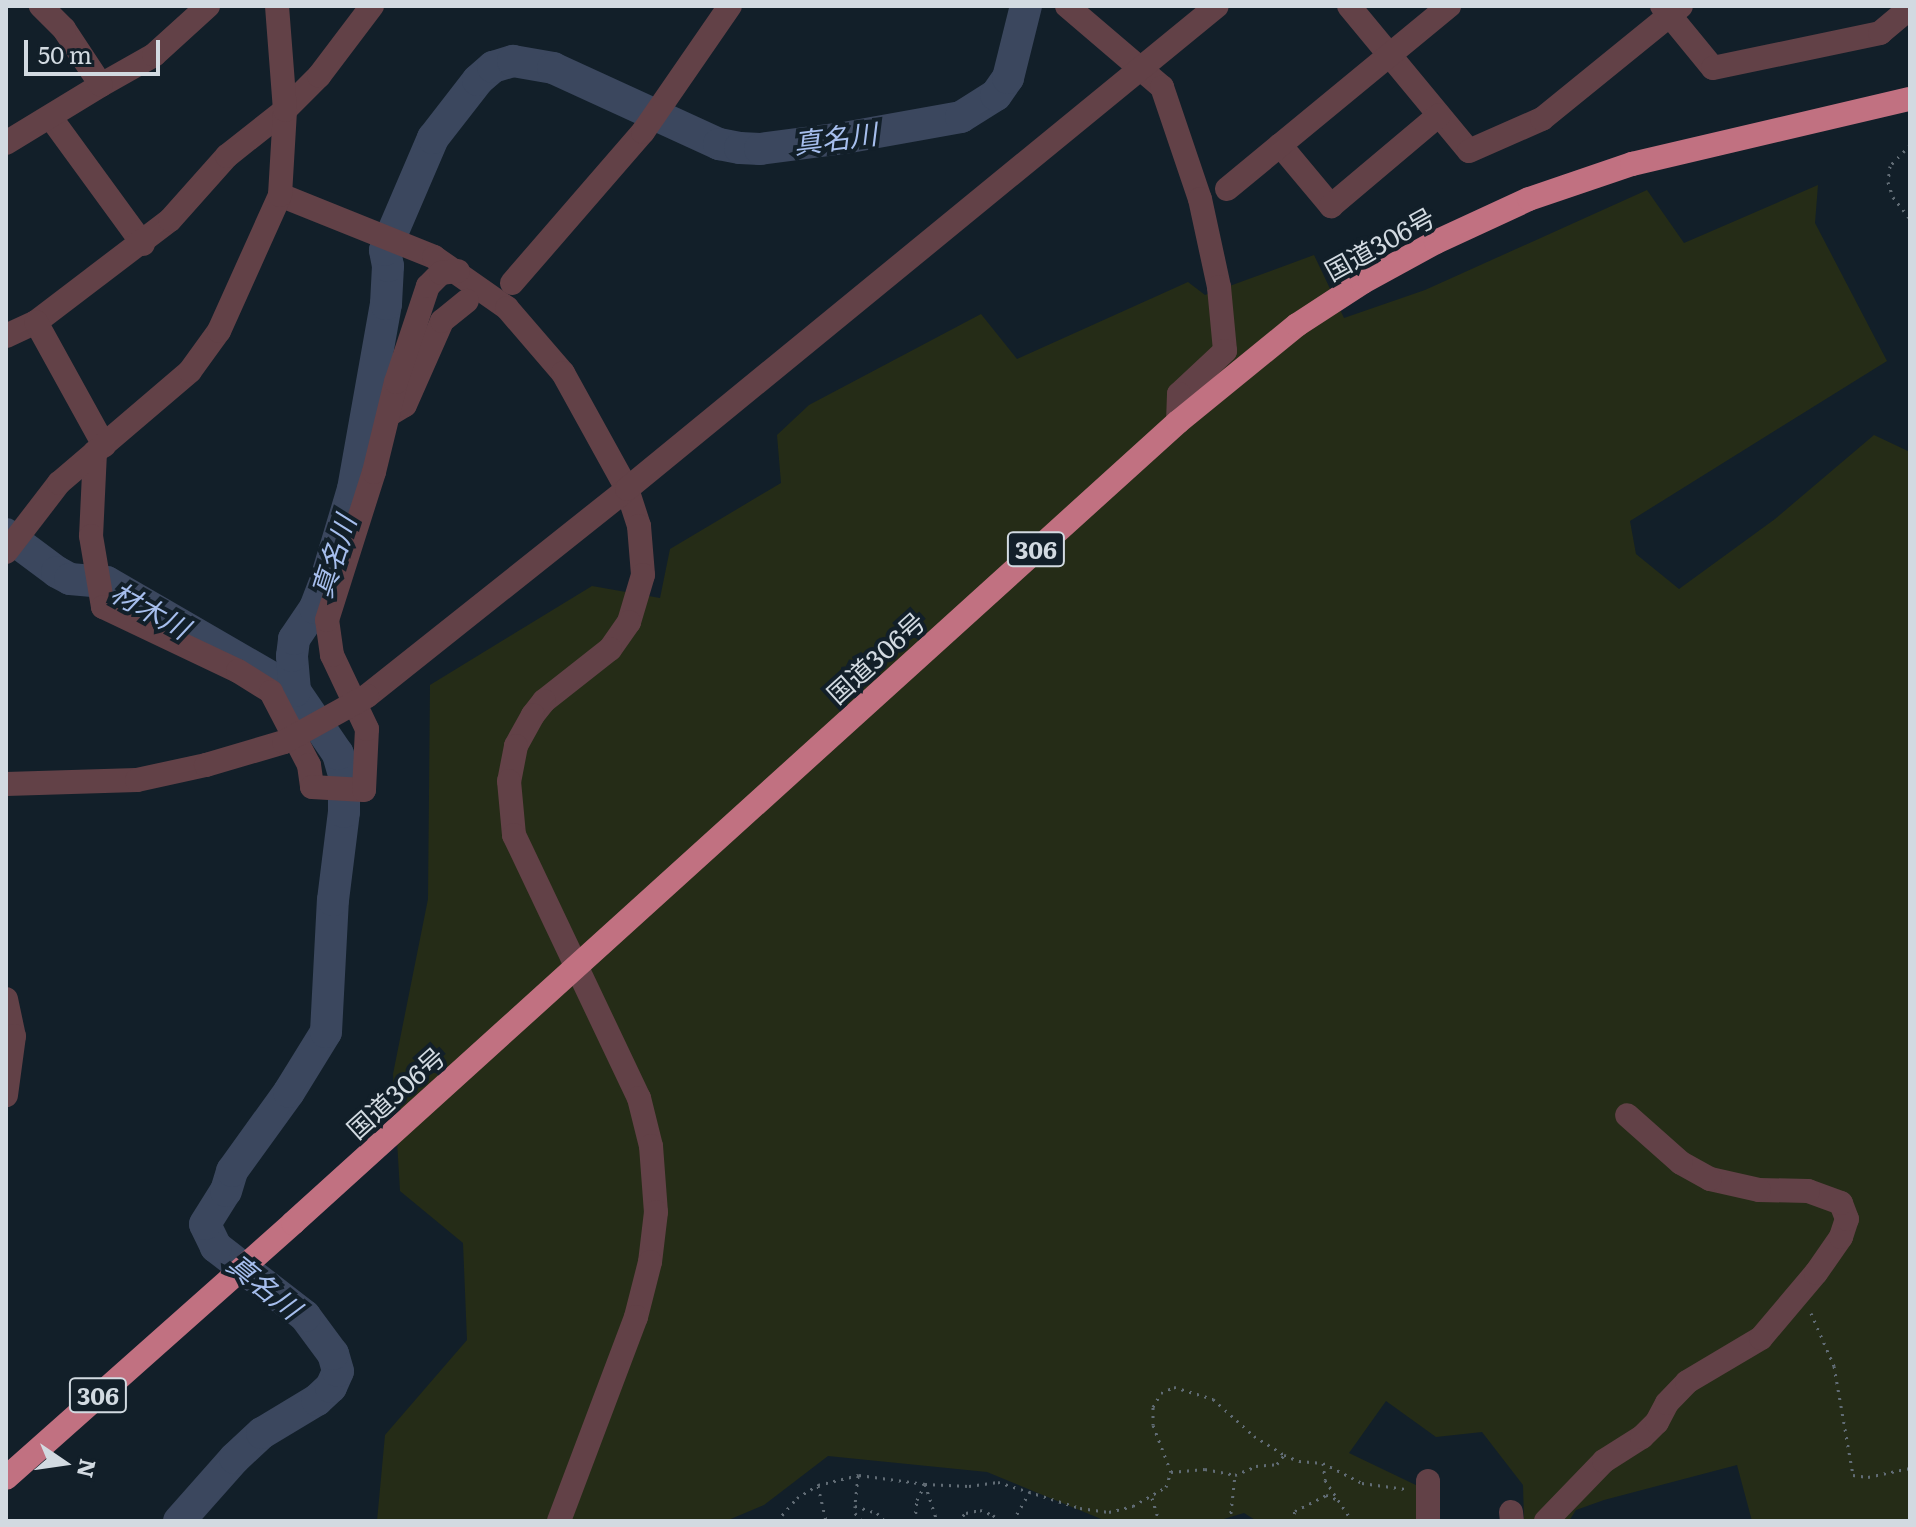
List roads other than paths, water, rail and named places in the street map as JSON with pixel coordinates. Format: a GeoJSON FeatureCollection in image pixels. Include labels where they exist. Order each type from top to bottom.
{"type":"FeatureCollection","features":[{"type":"Feature","properties":{"kind":"highway","name":"国道306号"},"geometry":{"type":"LineString","coordinates":[[6,1478],[293,1223],[1178,422],[1254,358],[1321,308],[1478,221],[1529,199],[1632,164],[1910,99]]}},
{"type":"Feature","properties":{"kind":"street"},"geometry":{"type":"LineString","coordinates":[[41,6],[64,29],[101,85]]}},
{"type":"Feature","properties":{"kind":"street"},"geometry":{"type":"LineString","coordinates":[[6,143],[154,55],[208,6]]}},
{"type":"Feature","properties":{"kind":"street"},"geometry":{"type":"LineString","coordinates":[[8,550],[59,483],[190,371],[219,331],[280,195],[285,110],[277,6]]}},
{"type":"Feature","properties":{"kind":"street"},"geometry":{"type":"LineString","coordinates":[[372,6],[319,76],[285,110],[227,156],[170,220],[143,244],[17,326],[99,448],[91,536],[97,554],[103,607],[238,671],[271,692],[309,765],[312,787],[364,790],[367,729],[332,655],[327,620],[428,286],[441,273],[458,271]]}},
{"type":"Feature","properties":{"kind":"street"},"geometry":{"type":"LineString","coordinates":[[512,283],[643,132],[730,6]]}},
{"type":"Feature","properties":{"kind":"street"},"geometry":{"type":"LineString","coordinates":[[1067,6],[1158,80],[1168,100],[1200,199],[1219,287],[1225,351],[1179,394],[1178,422]]}},
{"type":"Feature","properties":{"kind":"street"},"geometry":{"type":"LineString","coordinates":[[6,784],[137,780],[206,765],[284,742],[367,696],[627,489],[1217,6]]}},
{"type":"Feature","properties":{"kind":"street"},"geometry":{"type":"LineString","coordinates":[[1349,6],[1469,151],[1542,119],[1671,9],[1713,68],[1880,33],[1910,8]]}},
{"type":"Feature","properties":{"kind":"street"},"geometry":{"type":"LineString","coordinates":[[1227,189],[1449,6]]}},
{"type":"Feature","properties":{"kind":"street"},"geometry":{"type":"LineString","coordinates":[[1280,145],[1331,206],[1439,115]]}},
{"type":"Feature","properties":{"kind":"street"},"geometry":{"type":"LineString","coordinates":[[51,118],[143,244]]}},
{"type":"Feature","properties":{"kind":"street"},"geometry":{"type":"LineString","coordinates":[[280,195],[434,257],[507,308],[547,351],[627,489],[639,526],[644,560],[640,590],[629,622],[610,649],[538,708],[516,746],[509,781],[514,835],[639,1098],[651,1146],[656,1212],[650,1262],[636,1317],[559,1521]]}},
{"type":"Feature","properties":{"kind":"street"},"geometry":{"type":"LineString","coordinates":[[388,415],[405,405],[442,321],[467,301]]}},
{"type":"Feature","properties":{"kind":"street"},"geometry":{"type":"LineString","coordinates":[[6,999],[14,1036],[6,1095]]}},
{"type":"Feature","properties":{"kind":"street"},"geometry":{"type":"LineString","coordinates":[[1546,1521],[1604,1461],[1642,1437],[1687,1382],[1761,1338],[1841,1237],[1847,1219],[1841,1203],[1808,1191],[1759,1190],[1710,1179],[1681,1163],[1627,1115]]}},
{"type":"Feature","properties":{"kind":"street"},"geometry":{"type":"LineString","coordinates":[[1422,1485],[1428,1521]]}},
{"type":"Feature","properties":{"kind":"waterway","name":"真名川"},"geometry":{"type":"LineString","coordinates":[[179,1521],[235,1458],[262,1433],[317,1400],[331,1387],[338,1371],[333,1354],[305,1316],[216,1247],[205,1224],[226,1191],[232,1171],[289,1092],[326,1032],[333,900],[344,812],[344,775],[338,754],[295,691],[294,639],[315,608],[353,489],[386,304],[388,266],[385,250],[433,138],[478,80],[493,67],[513,61],[553,68],[719,144],[740,148],[760,149],[844,138],[961,117],[996,95],[1008,78],[1026,6]]}},
{"type":"Feature","properties":{"kind":"waterway","name":"材木川"},"geometry":{"type":"LineString","coordinates":[[6,534],[57,572],[70,579],[107,582],[295,691]]}}]}
